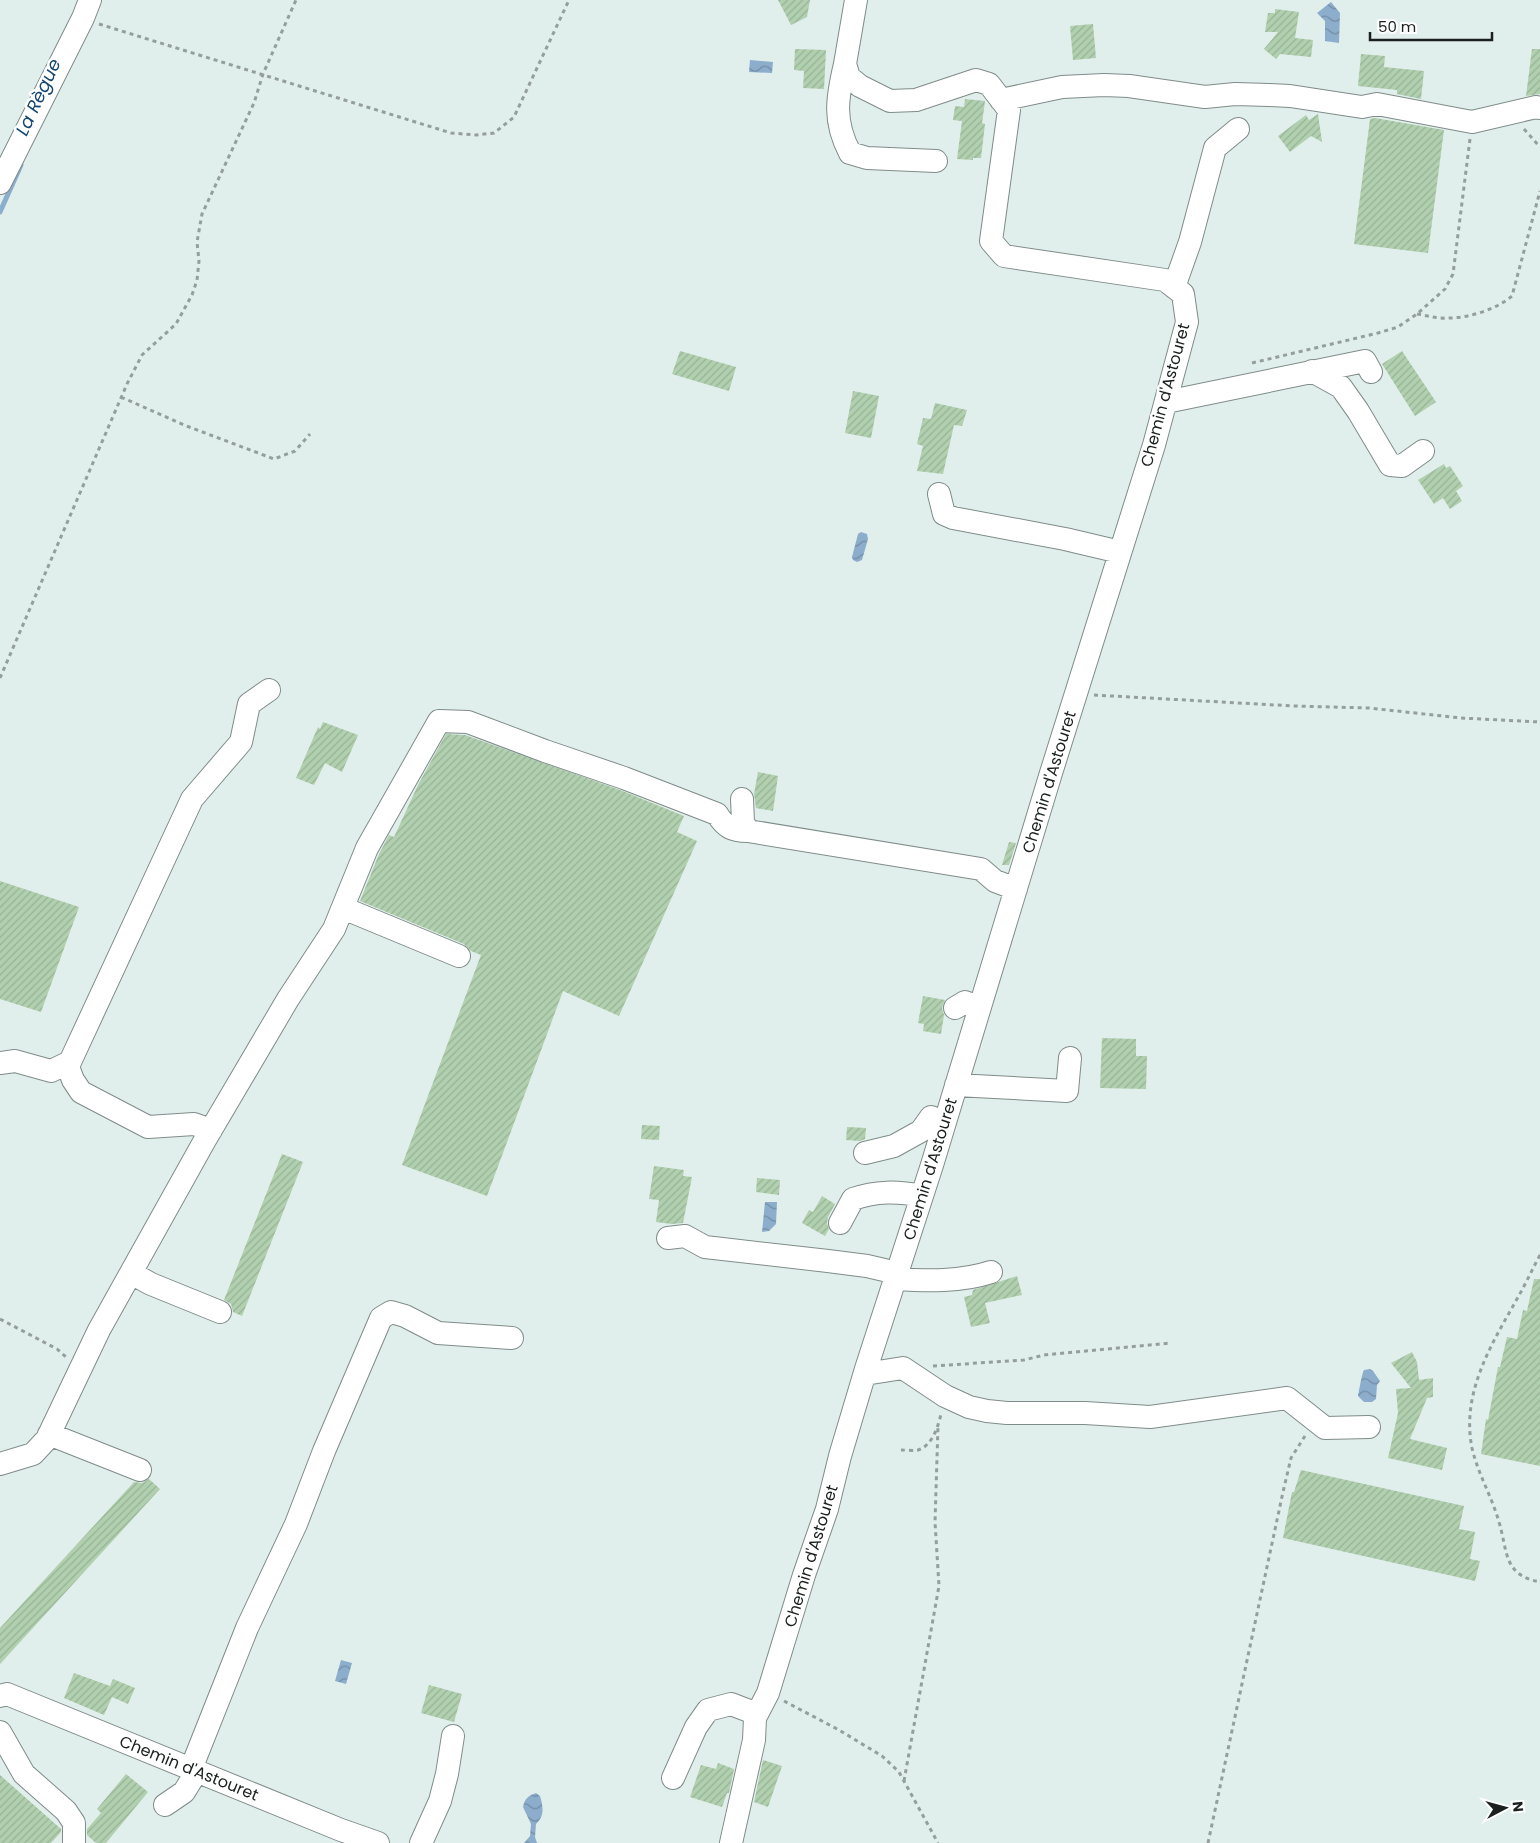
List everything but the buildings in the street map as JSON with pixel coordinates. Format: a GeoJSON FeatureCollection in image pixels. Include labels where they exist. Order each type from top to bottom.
{"type":"FeatureCollection","features":[{"type":"Feature","properties":{"kind":"street"},"geometry":{"type":"LineString","coordinates":[[856,0],[839,90],[837,117],[842,138],[850,153],[867,158],[936,161]]}},
{"type":"Feature","properties":{"kind":"street"},"geometry":{"type":"LineString","coordinates":[[0,183],[87,9]]}},
{"type":"Feature","properties":{"kind":"street"},"geometry":{"type":"LineString","coordinates":[[845,64],[849,77],[860,86],[890,101],[916,100],[976,80],[989,84],[1009,110],[991,241],[1004,256],[1165,280],[1174,287],[1190,242],[1215,148],[1238,129]]}},
{"type":"Feature","properties":{"kind":"street"},"geometry":{"type":"LineString","coordinates":[[1001,100],[1062,87],[1129,86],[1205,97],[1235,94],[1269,95],[1290,96],[1362,107],[1377,104],[1472,122],[1536,107],[1540,108]]}},
{"type":"Feature","properties":{"kind":"street","name":"Chemin d'Astouret"},"geometry":{"type":"LineString","coordinates":[[731,1843],[746,1784],[756,1721],[768,1693],[804,1574],[827,1508],[840,1456],[865,1374],[945,1122],[1166,402],[1187,322],[1183,294],[1174,287]]}},
{"type":"Feature","properties":{"kind":"street"},"geometry":{"type":"LineString","coordinates":[[1166,402],[1365,361],[1371,372]]}},
{"type":"Feature","properties":{"kind":"street"},"geometry":{"type":"LineString","coordinates":[[1312,371],[1341,387],[1358,411],[1390,465],[1402,466],[1423,451]]}},
{"type":"Feature","properties":{"kind":"street"},"geometry":{"type":"LineString","coordinates":[[939,494],[944,514],[953,518],[1065,539],[1120,552]]}},
{"type":"Feature","properties":{"kind":"street"},"geometry":{"type":"LineString","coordinates":[[0,1063],[16,1061],[51,1071],[70,1062],[192,799],[241,742],[249,704],[269,690]]}},
{"type":"Feature","properties":{"kind":"street"},"geometry":{"type":"LineString","coordinates":[[0,1464],[33,1454],[47,1439],[99,1330],[130,1273],[288,999],[334,929],[367,848],[439,720],[468,722],[546,752],[624,778],[717,814],[724,825],[738,831],[748,831],[981,868],[995,881],[1016,889]]}},
{"type":"Feature","properties":{"kind":"street"},"geometry":{"type":"LineString","coordinates":[[742,799],[743,822],[748,831]]}},
{"type":"Feature","properties":{"kind":"street"},"geometry":{"type":"LineString","coordinates":[[343,908],[459,956]]}},
{"type":"Feature","properties":{"kind":"street"},"geometry":{"type":"LineString","coordinates":[[955,1008],[965,1002],[979,1007]]}},
{"type":"Feature","properties":{"kind":"street"},"geometry":{"type":"LineString","coordinates":[[956,1085],[1067,1091],[1070,1058]]}},
{"type":"Feature","properties":{"kind":"street"},"geometry":{"type":"LineString","coordinates":[[67,1064],[73,1080],[81,1092],[148,1127],[194,1124],[211,1130]]}},
{"type":"Feature","properties":{"kind":"street"},"geometry":{"type":"LineString","coordinates":[[865,1154],[894,1146],[920,1132],[931,1117],[945,1122]]}},
{"type":"Feature","properties":{"kind":"street"},"geometry":{"type":"LineString","coordinates":[[840,1223],[853,1199],[867,1194],[901,1192],[922,1196]]}},
{"type":"Feature","properties":{"kind":"street"},"geometry":{"type":"LineString","coordinates":[[668,1238],[685,1236],[705,1247],[867,1266],[896,1276],[918,1280],[973,1278],[991,1272]]}},
{"type":"Feature","properties":{"kind":"street"},"geometry":{"type":"LineString","coordinates":[[130,1273],[151,1284],[220,1312]]}},
{"type":"Feature","properties":{"kind":"street"},"geometry":{"type":"LineString","coordinates":[[164,1805],[184,1792],[194,1770],[247,1628],[296,1524],[324,1451],[381,1318],[391,1312],[405,1316],[438,1333],[512,1338]]}},
{"type":"Feature","properties":{"kind":"street"},"geometry":{"type":"LineString","coordinates":[[865,1374],[903,1368],[944,1396],[969,1407],[987,1411],[1024,1414],[1085,1413],[1150,1417],[1287,1398],[1325,1428],[1369,1427]]}},
{"type":"Feature","properties":{"kind":"street"},"geometry":{"type":"LineString","coordinates":[[49,1434],[140,1470]]}},
{"type":"Feature","properties":{"kind":"street","name":"Chemin d'Astouret"},"geometry":{"type":"LineString","coordinates":[[0,1696],[7,1694],[378,1843]]}},
{"type":"Feature","properties":{"kind":"street"},"geometry":{"type":"LineString","coordinates":[[673,1778],[696,1727],[708,1710],[731,1704],[756,1721],[770,1751]]}},
{"type":"Feature","properties":{"kind":"street"},"geometry":{"type":"LineString","coordinates":[[0,1732],[24,1774],[66,1811],[74,1823],[74,1843]]}},
{"type":"Feature","properties":{"kind":"street"},"geometry":{"type":"LineString","coordinates":[[421,1843],[440,1801],[447,1774],[453,1736]]}},
{"type":"Feature","properties":{"kind":"path"},"geometry":{"type":"LineString","coordinates":[[0,678],[121,396],[142,355],[176,324],[192,295],[197,280],[199,262],[197,242],[202,214],[254,103],[263,74],[296,0]]}},
{"type":"Feature","properties":{"kind":"path"},"geometry":{"type":"LineString","coordinates":[[87,9],[263,74],[451,133],[476,135],[494,133],[514,117],[569,0]]}},
{"type":"Feature","properties":{"kind":"path"},"geometry":{"type":"LineString","coordinates":[[1252,363],[1398,327],[1418,314],[1445,289],[1453,274],[1472,122]]}},
{"type":"Feature","properties":{"kind":"path"},"geometry":{"type":"LineString","coordinates":[[1418,314],[1449,318],[1482,312],[1503,304],[1512,296],[1540,191]]}},
{"type":"Feature","properties":{"kind":"path"},"geometry":{"type":"LineString","coordinates":[[121,396],[184,425],[274,458],[295,451],[310,434]]}},
{"type":"Feature","properties":{"kind":"path"},"geometry":{"type":"LineString","coordinates":[[1076,694],[1294,706],[1369,708],[1461,718],[1540,722]]}},
{"type":"Feature","properties":{"kind":"path"},"geometry":{"type":"LineString","coordinates":[[1540,1255],[1492,1342],[1481,1367],[1475,1386],[1470,1437],[1476,1461],[1497,1514],[1510,1566],[1528,1580],[1540,1582]]}},
{"type":"Feature","properties":{"kind":"path"},"geometry":{"type":"LineString","coordinates":[[0,1319],[82,1365]]}},
{"type":"Feature","properties":{"kind":"path"},"geometry":{"type":"LineString","coordinates":[[903,1368],[1024,1360],[1044,1355],[1170,1343]]}},
{"type":"Feature","properties":{"kind":"path"},"geometry":{"type":"LineString","coordinates":[[904,1781],[939,1586],[935,1522],[938,1426],[944,1396]]}},
{"type":"Feature","properties":{"kind":"path"},"geometry":{"type":"LineString","coordinates":[[1208,1843],[1291,1458],[1316,1421]]}},
{"type":"Feature","properties":{"kind":"path"},"geometry":{"type":"LineString","coordinates":[[901,1450],[917,1450],[927,1444],[938,1426]]}},
{"type":"Feature","properties":{"kind":"path"},"geometry":{"type":"LineString","coordinates":[[768,1693],[839,1730],[882,1756],[899,1772],[938,1843]]}},
{"type":"Feature","properties":{"kind":"water"},"geometry":{"type":"Polygon","coordinates":[[[1331,2],[1340,13],[1339,43],[1325,41],[1325,21],[1317,13],[1331,2]]]}},
{"type":"Feature","properties":{"kind":"water"},"geometry":{"type":"Polygon","coordinates":[[[750,60],[773,62],[772,73],[749,72],[750,60]]]}},
{"type":"Feature","properties":{"kind":"water"},"geometry":{"type":"Polygon","coordinates":[[[861,532],[867,534],[868,539],[862,560],[857,562],[852,557],[858,534],[861,532]]]}},
{"type":"Feature","properties":{"kind":"water"},"geometry":{"type":"Polygon","coordinates":[[[765,1202],[777,1202],[776,1224],[769,1231],[762,1232],[765,1202]]]}},
{"type":"Feature","properties":{"kind":"water"},"geometry":{"type":"Polygon","coordinates":[[[1370,1369],[1380,1381],[1377,1385],[1376,1399],[1372,1402],[1364,1402],[1358,1396],[1363,1372],[1370,1369]]]}},
{"type":"Feature","properties":{"kind":"water"},"geometry":{"type":"Polygon","coordinates":[[[341,1660],[352,1663],[346,1684],[335,1681],[341,1660]]]}},
{"type":"Feature","properties":{"kind":"water"},"geometry":{"type":"Polygon","coordinates":[[[536,1793],[540,1796],[542,1803],[541,1818],[536,1824],[535,1837],[537,1843],[524,1843],[530,1836],[531,1824],[523,1807],[527,1798],[536,1793]]]}},
{"type":"Feature","properties":{"kind":"waterway","name":"La Règue"},"geometry":{"type":"LineString","coordinates":[[0,212],[21,165]]}}]}
